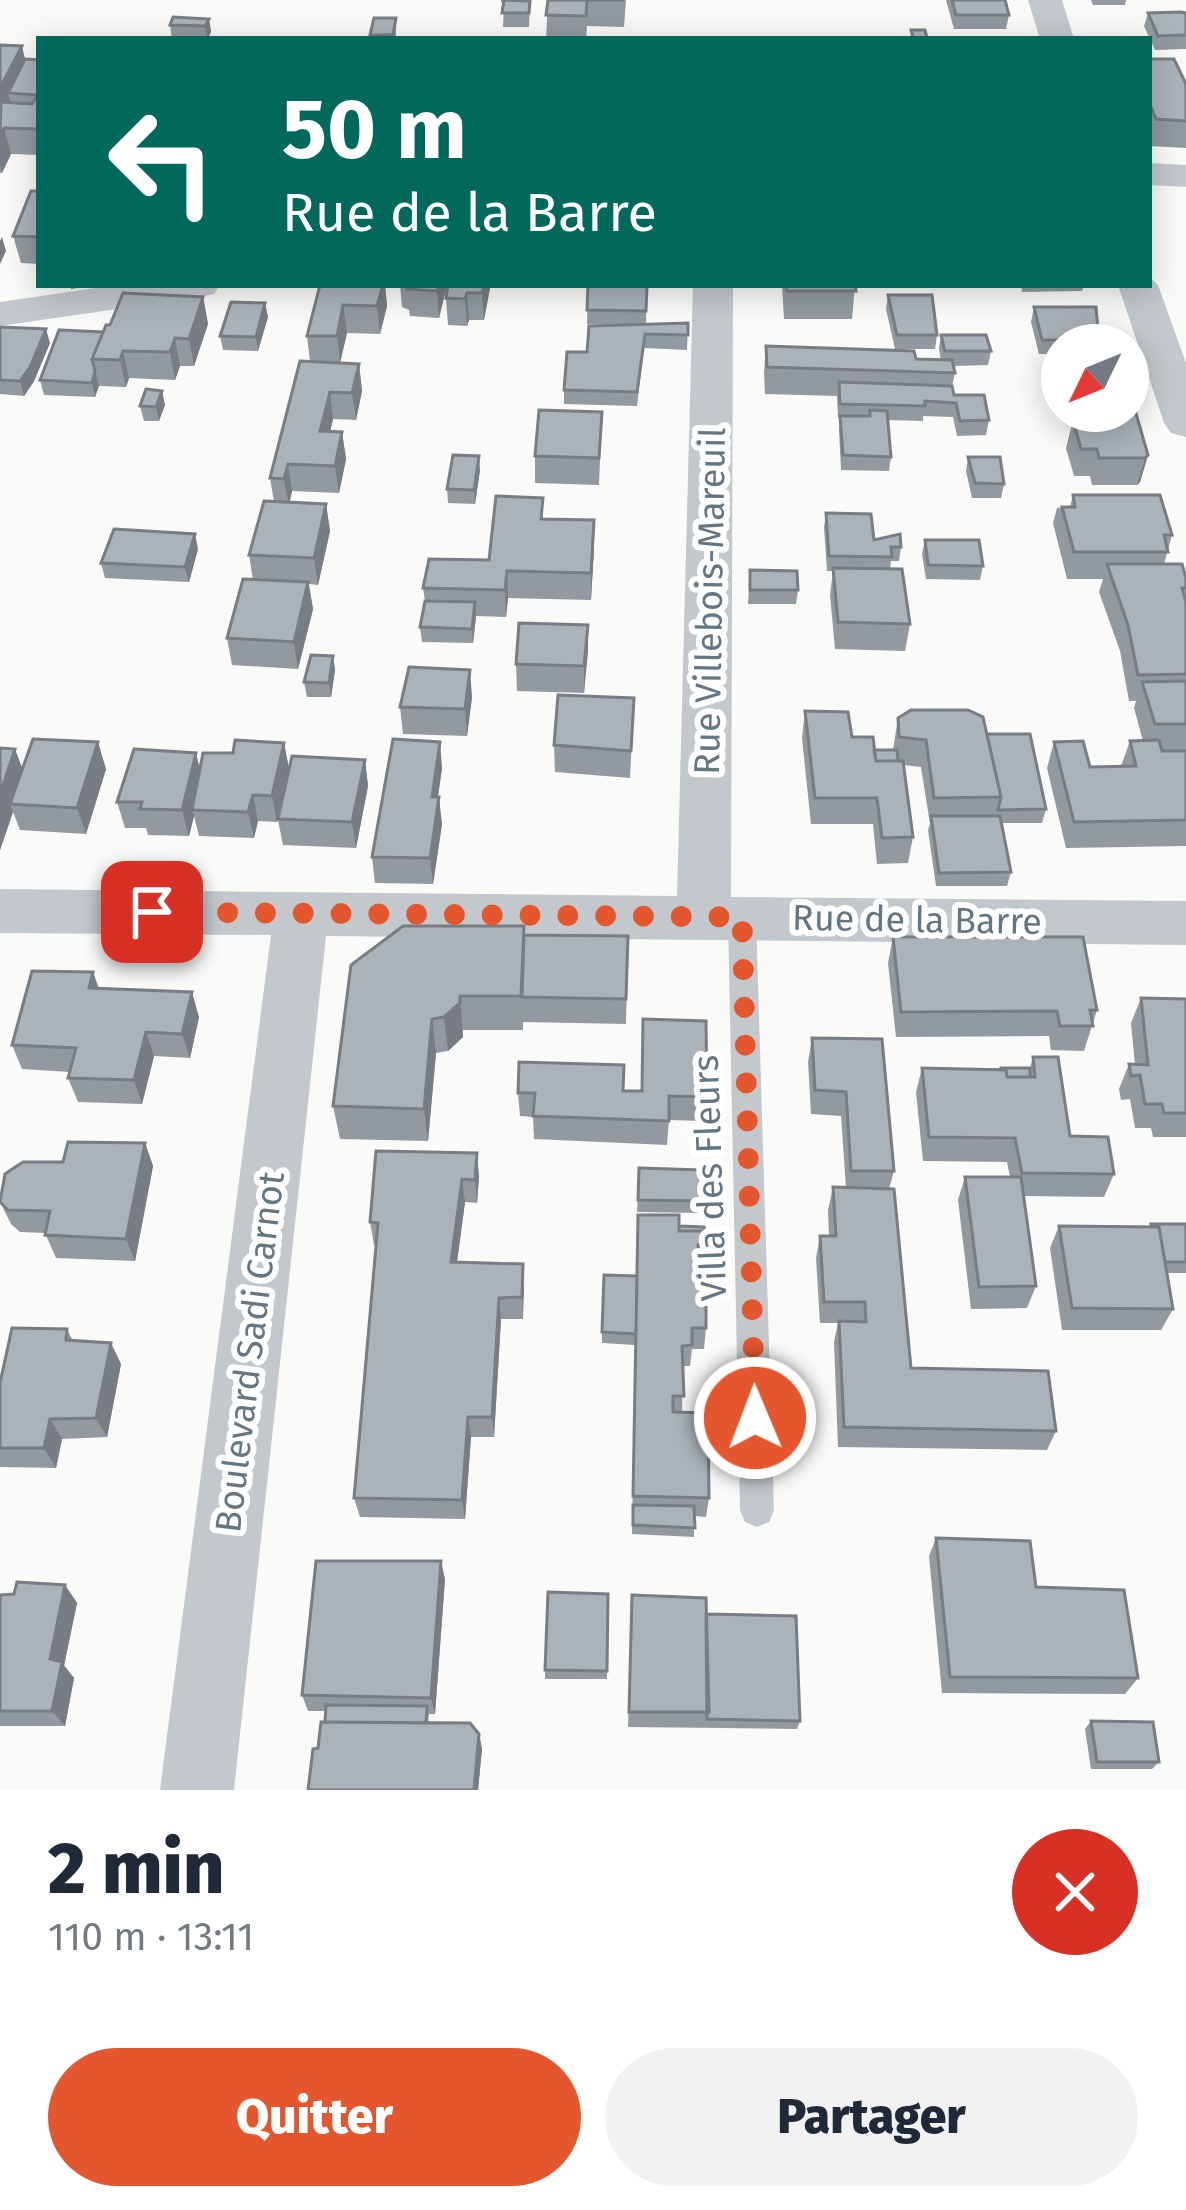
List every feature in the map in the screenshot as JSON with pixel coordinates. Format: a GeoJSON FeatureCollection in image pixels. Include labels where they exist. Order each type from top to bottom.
{"type":"FeatureCollection","features":[{"type":"Feature","properties":{"kind":"street"},"geometry":{"type":"LineString","coordinates":[[1045,0],[1056,36]]}},
{"type":"Feature","properties":{"kind":"street"},"geometry":{"type":"LineString","coordinates":[[1152,174],[1186,176]]}},
{"type":"Feature","properties":{"kind":"street"},"geometry":{"type":"LineString","coordinates":[[0,314],[179,288]]}},
{"type":"Feature","properties":{"kind":"street","name":"Rue Villebois-Mareuil"},"geometry":{"type":"LineString","coordinates":[[713,288],[723,917]]}},
{"type":"Feature","properties":{"kind":"street"},"geometry":{"type":"LineString","coordinates":[[1139,288],[1186,424]]}},
{"type":"Feature","properties":{"kind":"street","name":"Rue de la Barre"},"geometry":{"type":"LineString","coordinates":[[0,911],[1186,922]]}},
{"type":"Feature","properties":{"kind":"street","name":"Boulevard Sadi Carnot"},"geometry":{"type":"LineString","coordinates":[[197,1790],[301,914]]}},
{"type":"Feature","properties":{"kind":"lane","name":"Villa des Fleurs"},"geometry":{"type":"LineString","coordinates":[[723,917],[757,1510]]}},
{"type":"Feature","properties":{"kind":"building"},"geometry":{"type":"Polygon","coordinates":[[[504,0],[530,1],[529,13],[502,13],[504,0]]]}},
{"type":"Feature","properties":{"kind":"building"},"geometry":{"type":"Polygon","coordinates":[[[548,0],[587,0],[586,16],[546,15],[548,0]]]}},
{"type":"Feature","properties":{"kind":"building"},"geometry":{"type":"Polygon","coordinates":[[[952,0],[1005,0],[1009,15],[956,15],[952,0]]]}},
{"type":"Feature","properties":{"kind":"building"},"geometry":{"type":"Polygon","coordinates":[[[1148,13],[1186,13],[1186,35],[1158,36],[1148,13]]]}},
{"type":"Feature","properties":{"kind":"building"},"geometry":{"type":"Polygon","coordinates":[[[173,17],[209,19],[205,26],[170,25],[173,17]]]}},
{"type":"Feature","properties":{"kind":"building"},"geometry":{"type":"Polygon","coordinates":[[[374,18],[396,18],[393,35],[370,35],[374,18]]]}},
{"type":"Feature","properties":{"kind":"building"},"geometry":{"type":"Polygon","coordinates":[[[0,45],[22,46],[0,88],[0,45]]]}},
{"type":"Feature","properties":{"kind":"building"},"geometry":{"type":"Polygon","coordinates":[[[25,59],[36,60],[36,95],[8,93],[25,59]]]}},
{"type":"Feature","properties":{"kind":"building"},"geometry":{"type":"Polygon","coordinates":[[[1152,59],[1174,59],[1186,84],[1186,121],[1156,119],[1152,59]]]}},
{"type":"Feature","properties":{"kind":"building"},"geometry":{"type":"Polygon","coordinates":[[[36,98],[36,129],[4,128],[0,136],[1,102],[32,104],[36,98]]]}},
{"type":"Feature","properties":{"kind":"building"},"geometry":{"type":"Polygon","coordinates":[[[31,191],[36,191],[36,237],[13,236],[31,191]]]}},
{"type":"Feature","properties":{"kind":"building"},"geometry":{"type":"Polygon","coordinates":[[[319,288],[382,288],[377,306],[343,305],[337,336],[307,336],[319,288]]]}},
{"type":"Feature","properties":{"kind":"building"},"geometry":{"type":"Polygon","coordinates":[[[448,288],[483,288],[482,293],[467,293],[465,299],[446,298],[448,288]]]}},
{"type":"Feature","properties":{"kind":"building"},"geometry":{"type":"Polygon","coordinates":[[[588,288],[647,288],[646,311],[587,310],[588,288]]]}},
{"type":"Feature","properties":{"kind":"building"},"geometry":{"type":"Polygon","coordinates":[[[786,288],[856,291],[787,291],[786,288]]]}},
{"type":"Feature","properties":{"kind":"building"},"geometry":{"type":"Polygon","coordinates":[[[123,293],[203,297],[189,339],[175,338],[170,352],[123,351],[120,360],[92,359],[123,293]]]}},
{"type":"Feature","properties":{"kind":"building"},"geometry":{"type":"Polygon","coordinates":[[[888,295],[932,295],[937,335],[897,335],[888,295]]]}},
{"type":"Feature","properties":{"kind":"building"},"geometry":{"type":"Polygon","coordinates":[[[231,302],[265,303],[256,337],[220,336],[231,302]]]}},
{"type":"Feature","properties":{"kind":"building"},"geometry":{"type":"Polygon","coordinates":[[[1034,307],[1096,307],[1098,324],[1041,324],[1041,336],[1034,307]]]}},
{"type":"Feature","properties":{"kind":"building"},"geometry":{"type":"Polygon","coordinates":[[[688,323],[688,335],[645,334],[637,392],[564,390],[567,352],[587,352],[589,326],[688,323]]]}},
{"type":"Feature","properties":{"kind":"building"},"geometry":{"type":"Polygon","coordinates":[[[0,327],[46,329],[20,381],[0,380],[0,327]]]}},
{"type":"Feature","properties":{"kind":"building"},"geometry":{"type":"Polygon","coordinates":[[[59,330],[103,332],[92,359],[92,383],[40,380],[59,330]]]}},
{"type":"Feature","properties":{"kind":"building"},"geometry":{"type":"Polygon","coordinates":[[[941,335],[986,335],[991,351],[945,351],[941,335]]]}},
{"type":"Feature","properties":{"kind":"building"},"geometry":{"type":"Polygon","coordinates":[[[766,346],[914,351],[916,359],[952,360],[955,373],[767,367],[766,346]]]}},
{"type":"Feature","properties":{"kind":"building"},"geometry":{"type":"Polygon","coordinates":[[[300,361],[359,364],[352,393],[330,392],[320,431],[342,432],[335,466],[288,464],[284,479],[270,478],[300,361]]]}},
{"type":"Feature","properties":{"kind":"building"},"geometry":{"type":"Polygon","coordinates":[[[839,382],[952,386],[954,395],[984,395],[989,420],[960,421],[956,403],[840,404],[839,382]]]}},
{"type":"Feature","properties":{"kind":"building"},"geometry":{"type":"Polygon","coordinates":[[[146,389],[162,391],[156,407],[140,406],[146,389]]]}},
{"type":"Feature","properties":{"kind":"building"},"geometry":{"type":"Polygon","coordinates":[[[539,410],[602,412],[599,458],[535,456],[539,410]]]}},
{"type":"Feature","properties":{"kind":"building"},"geometry":{"type":"Polygon","coordinates":[[[870,410],[887,411],[891,457],[843,455],[840,416],[870,416],[870,410]]]}},
{"type":"Feature","properties":{"kind":"building"},"geometry":{"type":"Polygon","coordinates":[[[1076,432],[1141,432],[1148,455],[1099,458],[1097,449],[1081,449],[1076,432]]]}},
{"type":"Feature","properties":{"kind":"building"},"geometry":{"type":"Polygon","coordinates":[[[453,455],[479,456],[474,490],[447,489],[453,455]]]}},
{"type":"Feature","properties":{"kind":"building"},"geometry":{"type":"Polygon","coordinates":[[[968,457],[1000,457],[1004,484],[975,483],[968,457]]]}},
{"type":"Feature","properties":{"kind":"building"},"geometry":{"type":"Polygon","coordinates":[[[1073,495],[1160,495],[1172,535],[1164,535],[1168,552],[1074,552],[1062,507],[1075,507],[1073,495]]]}},
{"type":"Feature","properties":{"kind":"building"},"geometry":{"type":"Polygon","coordinates":[[[496,496],[543,498],[541,519],[594,520],[591,573],[507,571],[505,590],[423,588],[429,559],[489,560],[496,496]]]}},
{"type":"Feature","properties":{"kind":"building"},"geometry":{"type":"Polygon","coordinates":[[[264,501],[326,504],[314,558],[249,555],[264,501]]]}},
{"type":"Feature","properties":{"kind":"building"},"geometry":{"type":"Polygon","coordinates":[[[826,513],[871,514],[874,540],[900,534],[901,547],[891,547],[892,557],[829,556],[826,513]]]}},
{"type":"Feature","properties":{"kind":"building"},"geometry":{"type":"Polygon","coordinates":[[[114,529],[195,534],[185,567],[101,563],[114,529]]]}},
{"type":"Feature","properties":{"kind":"building"},"geometry":{"type":"Polygon","coordinates":[[[925,540],[979,540],[983,566],[928,565],[925,540]]]}},
{"type":"Feature","properties":{"kind":"building"},"geometry":{"type":"Polygon","coordinates":[[[1107,564],[1182,564],[1186,674],[1138,675],[1128,625],[1107,564]]]}},
{"type":"Feature","properties":{"kind":"building"},"geometry":{"type":"Polygon","coordinates":[[[833,568],[902,569],[910,624],[838,622],[833,568]]]}},
{"type":"Feature","properties":{"kind":"building"},"geometry":{"type":"Polygon","coordinates":[[[750,570],[797,571],[798,590],[750,590],[750,570]]]}},
{"type":"Feature","properties":{"kind":"building"},"geometry":{"type":"Polygon","coordinates":[[[243,579],[308,582],[294,642],[227,638],[243,579]]]}},
{"type":"Feature","properties":{"kind":"building"},"geometry":{"type":"Polygon","coordinates":[[[425,601],[475,602],[472,629],[420,627],[425,601]]]}},
{"type":"Feature","properties":{"kind":"building"},"geometry":{"type":"Polygon","coordinates":[[[519,623],[588,625],[584,666],[516,664],[519,623]]]}},
{"type":"Feature","properties":{"kind":"building"},"geometry":{"type":"Polygon","coordinates":[[[311,655],[333,656],[329,683],[304,682],[311,655]]]}},
{"type":"Feature","properties":{"kind":"building"},"geometry":{"type":"Polygon","coordinates":[[[409,667],[470,670],[465,709],[400,707],[409,667]]]}},
{"type":"Feature","properties":{"kind":"building"},"geometry":{"type":"Polygon","coordinates":[[[1186,681],[1186,724],[1155,724],[1142,682],[1186,681]]]}},
{"type":"Feature","properties":{"kind":"building"},"geometry":{"type":"Polygon","coordinates":[[[558,695],[634,698],[631,751],[554,745],[558,695]]]}},
{"type":"Feature","properties":{"kind":"building"},"geometry":{"type":"Polygon","coordinates":[[[911,710],[968,710],[983,717],[1001,797],[934,798],[926,740],[899,737],[898,718],[911,710]]]}},
{"type":"Feature","properties":{"kind":"building"},"geometry":{"type":"Polygon","coordinates":[[[805,711],[848,712],[852,737],[873,737],[876,761],[903,761],[913,837],[882,838],[877,798],[815,798],[805,711]]]}},
{"type":"Feature","properties":{"kind":"building"},"geometry":{"type":"Polygon","coordinates":[[[987,734],[1030,734],[1046,809],[998,810],[1001,797],[987,734]]]}},
{"type":"Feature","properties":{"kind":"building"},"geometry":{"type":"Polygon","coordinates":[[[33,739],[98,742],[77,808],[10,804],[33,739]]]}},
{"type":"Feature","properties":{"kind":"building"},"geometry":{"type":"Polygon","coordinates":[[[393,739],[440,742],[432,797],[439,797],[430,858],[372,857],[393,739]]]}},
{"type":"Feature","properties":{"kind":"building"},"geometry":{"type":"Polygon","coordinates":[[[235,740],[284,743],[272,796],[253,795],[248,812],[192,810],[203,753],[233,753],[235,740]]]}},
{"type":"Feature","properties":{"kind":"building"},"geometry":{"type":"Polygon","coordinates":[[[1159,740],[1162,751],[1186,751],[1186,820],[1074,822],[1054,742],[1083,741],[1090,767],[1136,766],[1130,741],[1159,740]]]}},
{"type":"Feature","properties":{"kind":"building"},"geometry":{"type":"Polygon","coordinates":[[[0,748],[15,749],[0,794],[0,748]]]}},
{"type":"Feature","properties":{"kind":"building"},"geometry":{"type":"Polygon","coordinates":[[[134,749],[196,753],[182,810],[140,809],[142,802],[117,802],[134,749]]]}},
{"type":"Feature","properties":{"kind":"building"},"geometry":{"type":"Polygon","coordinates":[[[874,750],[897,750],[898,761],[876,761],[874,750]]]}},
{"type":"Feature","properties":{"kind":"building"},"geometry":{"type":"Polygon","coordinates":[[[292,756],[365,760],[352,822],[278,819],[292,756]]]}},
{"type":"Feature","properties":{"kind":"building"},"geometry":{"type":"Polygon","coordinates":[[[931,816],[1000,816],[1011,872],[939,873],[931,816]]]}},
{"type":"Feature","properties":{"kind":"building"},"geometry":{"type":"Polygon","coordinates":[[[403,926],[524,926],[521,996],[460,996],[460,1003],[444,1017],[432,1019],[424,1109],[333,1106],[351,965],[403,926]]]}},
{"type":"Feature","properties":{"kind":"building"},"geometry":{"type":"Polygon","coordinates":[[[524,935],[628,936],[626,999],[522,997],[524,935]]]}},
{"type":"Feature","properties":{"kind":"building"},"geometry":{"type":"Polygon","coordinates":[[[893,937],[1083,937],[1097,1010],[1090,1010],[1093,1026],[1060,1026],[1057,1011],[901,1012],[893,937]]]}},
{"type":"Feature","properties":{"kind":"building"},"geometry":{"type":"Polygon","coordinates":[[[32,971],[93,972],[89,988],[192,992],[182,1034],[146,1032],[134,1080],[68,1078],[76,1048],[12,1045],[32,971]]]}},
{"type":"Feature","properties":{"kind":"building"},"geometry":{"type":"Polygon","coordinates":[[[1141,998],[1186,999],[1186,1113],[1164,1113],[1162,1104],[1145,1104],[1140,1075],[1131,1076],[1129,1064],[1148,1065],[1141,998]]]}},
{"type":"Feature","properties":{"kind":"building"},"geometry":{"type":"Polygon","coordinates":[[[643,1019],[706,1021],[707,1097],[669,1096],[669,1121],[533,1116],[535,1093],[518,1093],[519,1062],[624,1065],[623,1091],[642,1091],[643,1019]]]}},
{"type":"Feature","properties":{"kind":"building"},"geometry":{"type":"Polygon","coordinates":[[[812,1038],[882,1039],[894,1171],[851,1171],[846,1092],[815,1090],[812,1038]]]}},
{"type":"Feature","properties":{"kind":"building"},"geometry":{"type":"Polygon","coordinates":[[[1033,1057],[1058,1057],[1070,1136],[1108,1137],[1114,1174],[1022,1173],[1015,1138],[929,1137],[922,1068],[1006,1070],[1007,1077],[1035,1077],[1033,1057]]]}},
{"type":"Feature","properties":{"kind":"building"},"geometry":{"type":"Polygon","coordinates":[[[1001,1068],[1030,1068],[1030,1077],[1007,1077],[1001,1068]]]}},
{"type":"Feature","properties":{"kind":"building"},"geometry":{"type":"Polygon","coordinates":[[[68,1142],[145,1143],[126,1239],[45,1235],[50,1211],[8,1210],[0,1202],[5,1174],[23,1162],[63,1162],[68,1142]]]}},
{"type":"Feature","properties":{"kind":"building"},"geometry":{"type":"Polygon","coordinates":[[[376,1151],[477,1153],[475,1180],[462,1179],[451,1262],[523,1264],[522,1297],[499,1298],[492,1417],[468,1417],[462,1500],[354,1498],[378,1223],[370,1222],[376,1151]]]}},
{"type":"Feature","properties":{"kind":"building"},"geometry":{"type":"Polygon","coordinates":[[[639,1168],[702,1170],[703,1201],[638,1200],[639,1168]]]}},
{"type":"Feature","properties":{"kind":"building"},"geometry":{"type":"Polygon","coordinates":[[[965,1177],[1021,1177],[1036,1286],[979,1287],[965,1177]]]}},
{"type":"Feature","properties":{"kind":"building"},"geometry":{"type":"Polygon","coordinates":[[[833,1187],[894,1189],[911,1368],[1048,1371],[1056,1431],[844,1427],[839,1321],[866,1322],[865,1302],[824,1302],[820,1236],[836,1236],[833,1187]]]}},
{"type":"Feature","properties":{"kind":"building"},"geometry":{"type":"Polygon","coordinates":[[[638,1215],[679,1215],[679,1231],[706,1231],[706,1246],[698,1245],[698,1255],[706,1255],[706,1328],[692,1328],[692,1345],[682,1346],[684,1396],[673,1396],[673,1412],[708,1413],[709,1498],[633,1496],[638,1215]]]}},
{"type":"Feature","properties":{"kind":"building"},"geometry":{"type":"Polygon","coordinates":[[[1151,1224],[1186,1224],[1186,1262],[1165,1262],[1159,1227],[1151,1224]]]}},
{"type":"Feature","properties":{"kind":"building"},"geometry":{"type":"Polygon","coordinates":[[[679,1226],[704,1227],[705,1231],[679,1231],[679,1226]]]}},
{"type":"Feature","properties":{"kind":"building"},"geometry":{"type":"Polygon","coordinates":[[[1059,1226],[1159,1227],[1173,1309],[1072,1308],[1059,1226]]]}},
{"type":"Feature","properties":{"kind":"building"},"geometry":{"type":"Polygon","coordinates":[[[604,1275],[637,1276],[636,1334],[602,1332],[604,1275]]]}},
{"type":"Feature","properties":{"kind":"building"},"geometry":{"type":"Polygon","coordinates":[[[12,1328],[67,1329],[66,1340],[111,1343],[96,1418],[50,1419],[44,1448],[0,1448],[0,1383],[12,1328]]]}},
{"type":"Feature","properties":{"kind":"building"},"geometry":{"type":"Polygon","coordinates":[[[633,1505],[694,1506],[695,1528],[633,1525],[633,1505]]]}},
{"type":"Feature","properties":{"kind":"building"},"geometry":{"type":"Polygon","coordinates":[[[936,1538],[1030,1541],[1036,1587],[1124,1590],[1138,1678],[950,1677],[936,1538]]]}},
{"type":"Feature","properties":{"kind":"building"},"geometry":{"type":"Polygon","coordinates":[[[316,1561],[441,1561],[431,1698],[302,1695],[316,1561]]]}},
{"type":"Feature","properties":{"kind":"building"},"geometry":{"type":"Polygon","coordinates":[[[17,1582],[65,1585],[50,1659],[62,1662],[52,1711],[0,1711],[0,1595],[14,1594],[17,1582]]]}},
{"type":"Feature","properties":{"kind":"building"},"geometry":{"type":"Polygon","coordinates":[[[548,1592],[608,1594],[607,1671],[545,1670],[548,1592]]]}},
{"type":"Feature","properties":{"kind":"building"},"geometry":{"type":"Polygon","coordinates":[[[632,1595],[706,1598],[709,1712],[629,1712],[632,1595]]]}},
{"type":"Feature","properties":{"kind":"building"},"geometry":{"type":"Polygon","coordinates":[[[706,1614],[796,1616],[800,1721],[707,1719],[706,1614]]]}},
{"type":"Feature","properties":{"kind":"building"},"geometry":{"type":"Polygon","coordinates":[[[326,1705],[427,1706],[426,1723],[325,1722],[326,1705]]]}},
{"type":"Feature","properties":{"kind":"building"},"geometry":{"type":"Polygon","coordinates":[[[1091,1721],[1153,1722],[1159,1762],[1097,1762],[1091,1721]]]}},
{"type":"Feature","properties":{"kind":"building"},"geometry":{"type":"Polygon","coordinates":[[[321,1722],[470,1723],[479,1734],[474,1790],[308,1790],[321,1722]]]}},
{"type":"Feature","properties":{"kind":"route"},"geometry":{"type":"LineString","coordinates":[[152,912],[742,917],[755,1418]]}}]}
